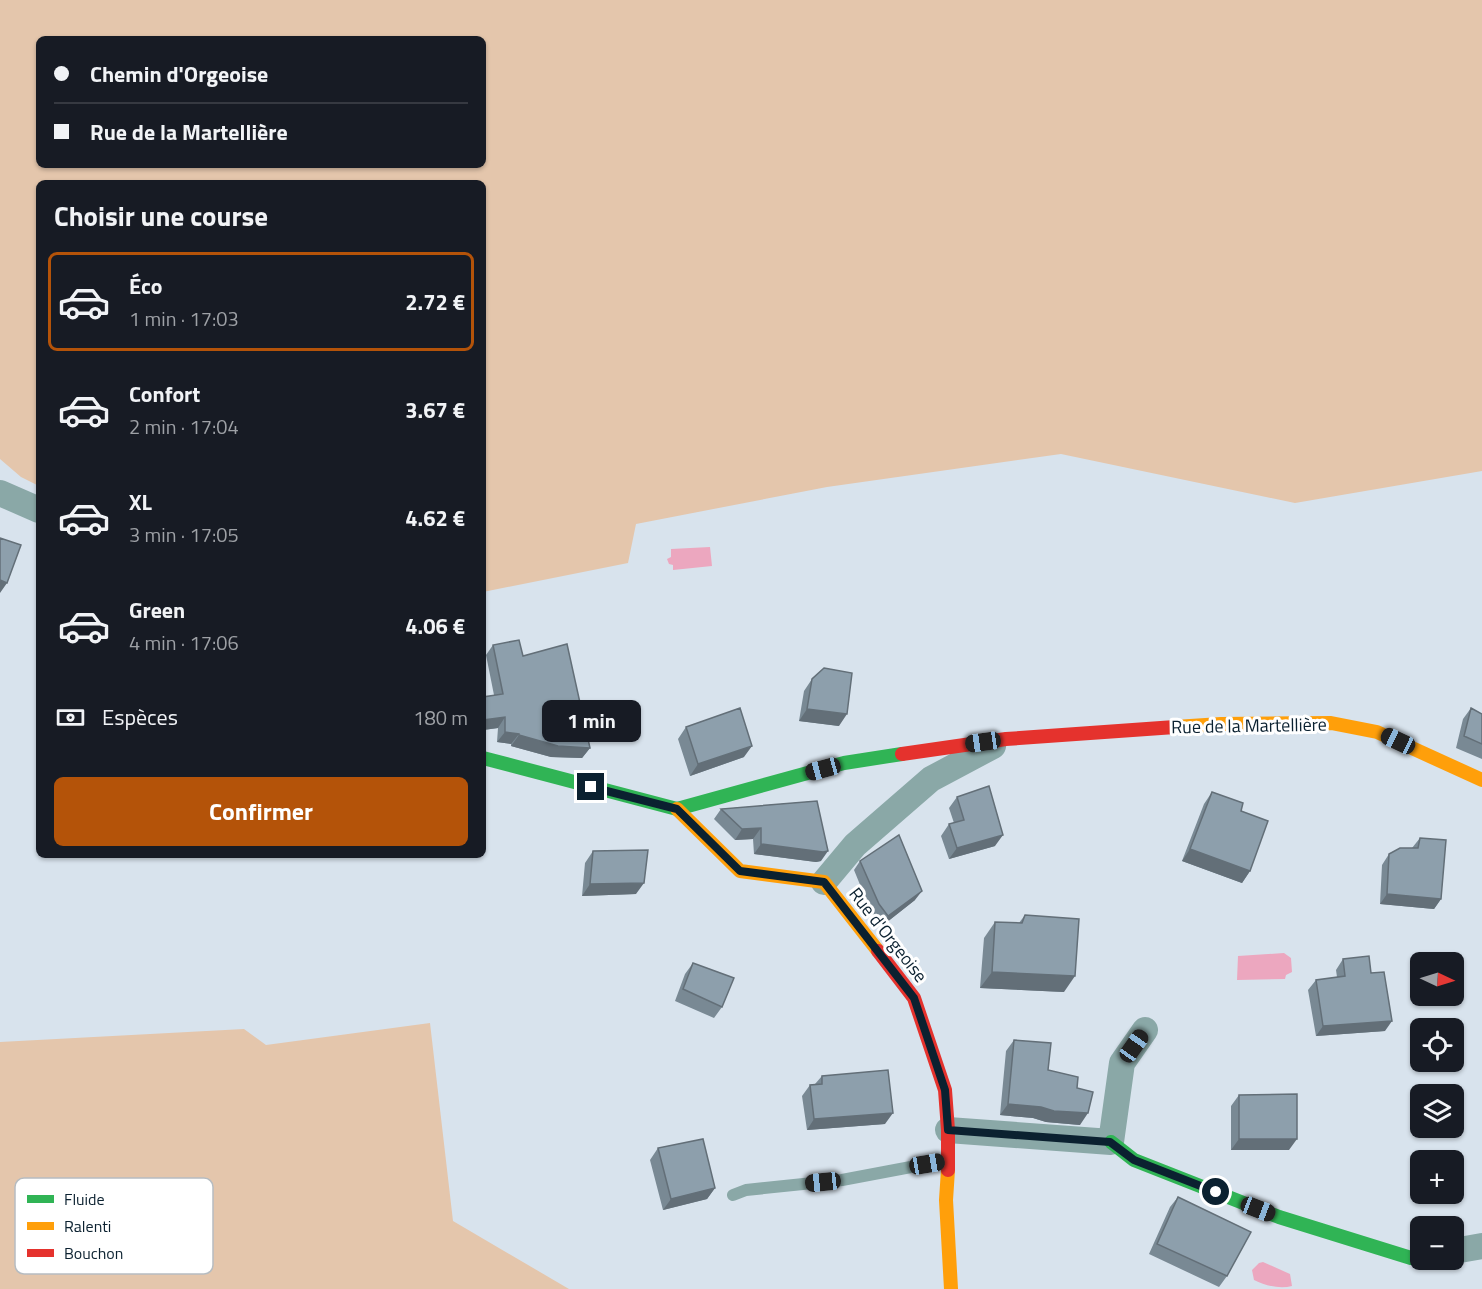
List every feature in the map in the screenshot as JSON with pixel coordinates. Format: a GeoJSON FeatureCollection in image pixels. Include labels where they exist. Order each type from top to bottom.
{"type":"FeatureCollection","features":[{"type":"Feature","properties":{"kind":"street"},"geometry":{"type":"LineString","coordinates":[[0,494],[36,509]]}},
{"type":"Feature","properties":{"kind":"street","name":"Rue de la Martellière"},"geometry":{"type":"LineString","coordinates":[[486,760],[677,809],[844,763],[1006,739],[1221,724],[1331,723],[1377,732],[1482,780]]}},
{"type":"Feature","properties":{"kind":"street","name":"Rue de la Martellière"},"geometry":{"type":"LineString","coordinates":[[824,882],[855,845],[931,779],[1006,739]]}},
{"type":"Feature","properties":{"kind":"street","name":"Rue d'Orgeoise"},"geometry":{"type":"LineString","coordinates":[[677,809],[740,871],[824,882],[914,998],[945,1090],[949,1160],[946,1200],[951,1289]]}},
{"type":"Feature","properties":{"kind":"street"},"geometry":{"type":"LineString","coordinates":[[1110,1142],[1122,1063],[1145,1030]]}},
{"type":"Feature","properties":{"kind":"street"},"geometry":{"type":"LineString","coordinates":[[948,1130],[1110,1142],[1134,1160],[1279,1216],[1410,1258]]}},
{"type":"Feature","properties":{"kind":"street"},"geometry":{"type":"LineString","coordinates":[[1464,1249],[1482,1246]]}},
{"type":"Feature","properties":{"kind":"lane"},"geometry":{"type":"LineString","coordinates":[[733,1195],[746,1190],[842,1180],[949,1160]]}},
{"type":"Feature","properties":{"kind":"shaded area"},"geometry":{"type":"Polygon","coordinates":[[[0,0],[1482,0],[1482,471],[1295,503],[1061,454],[827,487],[636,524],[628,563],[486,591],[486,180],[36,180],[36,484],[21,477],[0,459],[0,0]]]}},
{"type":"Feature","properties":{"kind":"shaded area"},"geometry":{"type":"Polygon","coordinates":[[[710,547],[712,566],[673,570],[673,565],[669,564],[667,559],[671,557],[671,549],[710,547]]]}},
{"type":"Feature","properties":{"kind":"shaded area"},"geometry":{"type":"Polygon","coordinates":[[[1284,953],[1291,958],[1292,972],[1286,975],[1285,979],[1237,980],[1238,956],[1284,953]]]}},
{"type":"Feature","properties":{"kind":"shaded area"},"geometry":{"type":"Polygon","coordinates":[[[430,1023],[453,1221],[569,1289],[0,1289],[0,1042],[244,1029],[266,1045],[430,1023]]]}},
{"type":"Feature","properties":{"kind":"shaded area"},"geometry":{"type":"Polygon","coordinates":[[[1263,1262],[1290,1274],[1292,1286],[1273,1286],[1254,1280],[1252,1270],[1263,1262]]]}},
{"type":"Feature","properties":{"kind":"building"},"geometry":{"type":"Polygon","coordinates":[[[0,538],[21,545],[7,583],[0,580],[0,538]]]}},
{"type":"Feature","properties":{"kind":"building"},"geometry":{"type":"Polygon","coordinates":[[[519,640],[523,656],[567,644],[590,748],[558,746],[505,732],[505,717],[486,720],[486,697],[503,694],[493,645],[519,640]]]}},
{"type":"Feature","properties":{"kind":"building"},"geometry":{"type":"Polygon","coordinates":[[[824,668],[852,673],[847,714],[807,709],[812,679],[824,668]]]}},
{"type":"Feature","properties":{"kind":"building"},"geometry":{"type":"Polygon","coordinates":[[[740,708],[752,746],[698,764],[686,727],[740,708]]]}},
{"type":"Feature","properties":{"kind":"building"},"geometry":{"type":"Polygon","coordinates":[[[1471,708],[1482,714],[1482,744],[1464,736],[1471,708]]]}},
{"type":"Feature","properties":{"kind":"building"},"geometry":{"type":"Polygon","coordinates":[[[989,786],[1003,835],[957,848],[949,824],[964,820],[957,797],[989,786]]]}},
{"type":"Feature","properties":{"kind":"building"},"geometry":{"type":"Polygon","coordinates":[[[1212,792],[1243,803],[1241,811],[1268,821],[1250,871],[1190,849],[1212,792]]]}},
{"type":"Feature","properties":{"kind":"building"},"geometry":{"type":"Polygon","coordinates":[[[817,801],[828,851],[823,852],[761,844],[761,828],[742,829],[721,809],[817,801]]]}},
{"type":"Feature","properties":{"kind":"building"},"geometry":{"type":"Polygon","coordinates":[[[899,835],[922,891],[888,916],[879,904],[860,861],[899,835]]]}},
{"type":"Feature","properties":{"kind":"building"},"geometry":{"type":"Polygon","coordinates":[[[1420,838],[1446,840],[1441,899],[1387,894],[1389,854],[1400,848],[1418,848],[1420,838]]]}},
{"type":"Feature","properties":{"kind":"building"},"geometry":{"type":"Polygon","coordinates":[[[648,850],[644,883],[590,884],[593,851],[648,850]]]}},
{"type":"Feature","properties":{"kind":"building"},"geometry":{"type":"Polygon","coordinates":[[[1025,915],[1079,919],[1075,976],[992,972],[995,922],[1022,923],[1025,915]]]}},
{"type":"Feature","properties":{"kind":"building"},"geometry":{"type":"Polygon","coordinates":[[[1369,956],[1371,973],[1384,972],[1392,1021],[1323,1026],[1316,980],[1345,976],[1343,959],[1369,956]]]}},
{"type":"Feature","properties":{"kind":"building"},"geometry":{"type":"Polygon","coordinates":[[[693,963],[734,978],[722,1007],[683,989],[693,963]]]}},
{"type":"Feature","properties":{"kind":"building"},"geometry":{"type":"Polygon","coordinates":[[[1014,1040],[1051,1043],[1048,1070],[1078,1077],[1077,1088],[1093,1092],[1088,1113],[1054,1111],[1041,1107],[1008,1104],[1014,1040]]]}},
{"type":"Feature","properties":{"kind":"building"},"geometry":{"type":"Polygon","coordinates":[[[888,1070],[893,1113],[814,1119],[810,1085],[822,1084],[822,1076],[888,1070]]]}},
{"type":"Feature","properties":{"kind":"building"},"geometry":{"type":"Polygon","coordinates":[[[1297,1094],[1297,1139],[1239,1139],[1239,1095],[1297,1094]]]}},
{"type":"Feature","properties":{"kind":"building"},"geometry":{"type":"Polygon","coordinates":[[[703,1139],[715,1188],[671,1199],[658,1148],[703,1139]]]}},
{"type":"Feature","properties":{"kind":"building"},"geometry":{"type":"Polygon","coordinates":[[[1178,1197],[1251,1232],[1227,1276],[1157,1244],[1178,1197]]]}},
{"type":"Feature","properties":{"kind":"traffic: fast"},"geometry":{"type":"LineString","coordinates":[[486,759],[677,809],[844,763],[902,754]]}},
{"type":"Feature","properties":{"kind":"traffic: fast"},"geometry":{"type":"LineString","coordinates":[[1111,1142],[1134,1160],[1279,1217],[1410,1258]]}},
{"type":"Feature","properties":{"kind":"traffic: slow"},"geometry":{"type":"LineString","coordinates":[[1175,727],[1221,724],[1331,723],[1377,732],[1482,780]]}},
{"type":"Feature","properties":{"kind":"traffic: slow"},"geometry":{"type":"LineString","coordinates":[[677,809],[740,871],[824,882],[878,951]]}},
{"type":"Feature","properties":{"kind":"traffic: slow"},"geometry":{"type":"LineString","coordinates":[[948,1170],[946,1200],[951,1289]]}},
{"type":"Feature","properties":{"kind":"traffic: jam"},"geometry":{"type":"LineString","coordinates":[[902,754],[1006,739],[1175,727]]}},
{"type":"Feature","properties":{"kind":"traffic: jam"},"geometry":{"type":"LineString","coordinates":[[878,951],[914,998],[945,1090],[948,1170]]}},
{"type":"Feature","properties":{"kind":"route"},"geometry":{"type":"LineString","coordinates":[[591,787],[677,809],[740,871],[824,882],[914,998],[945,1090],[948,1130],[1110,1142],[1134,1160],[1216,1192]]}}]}
